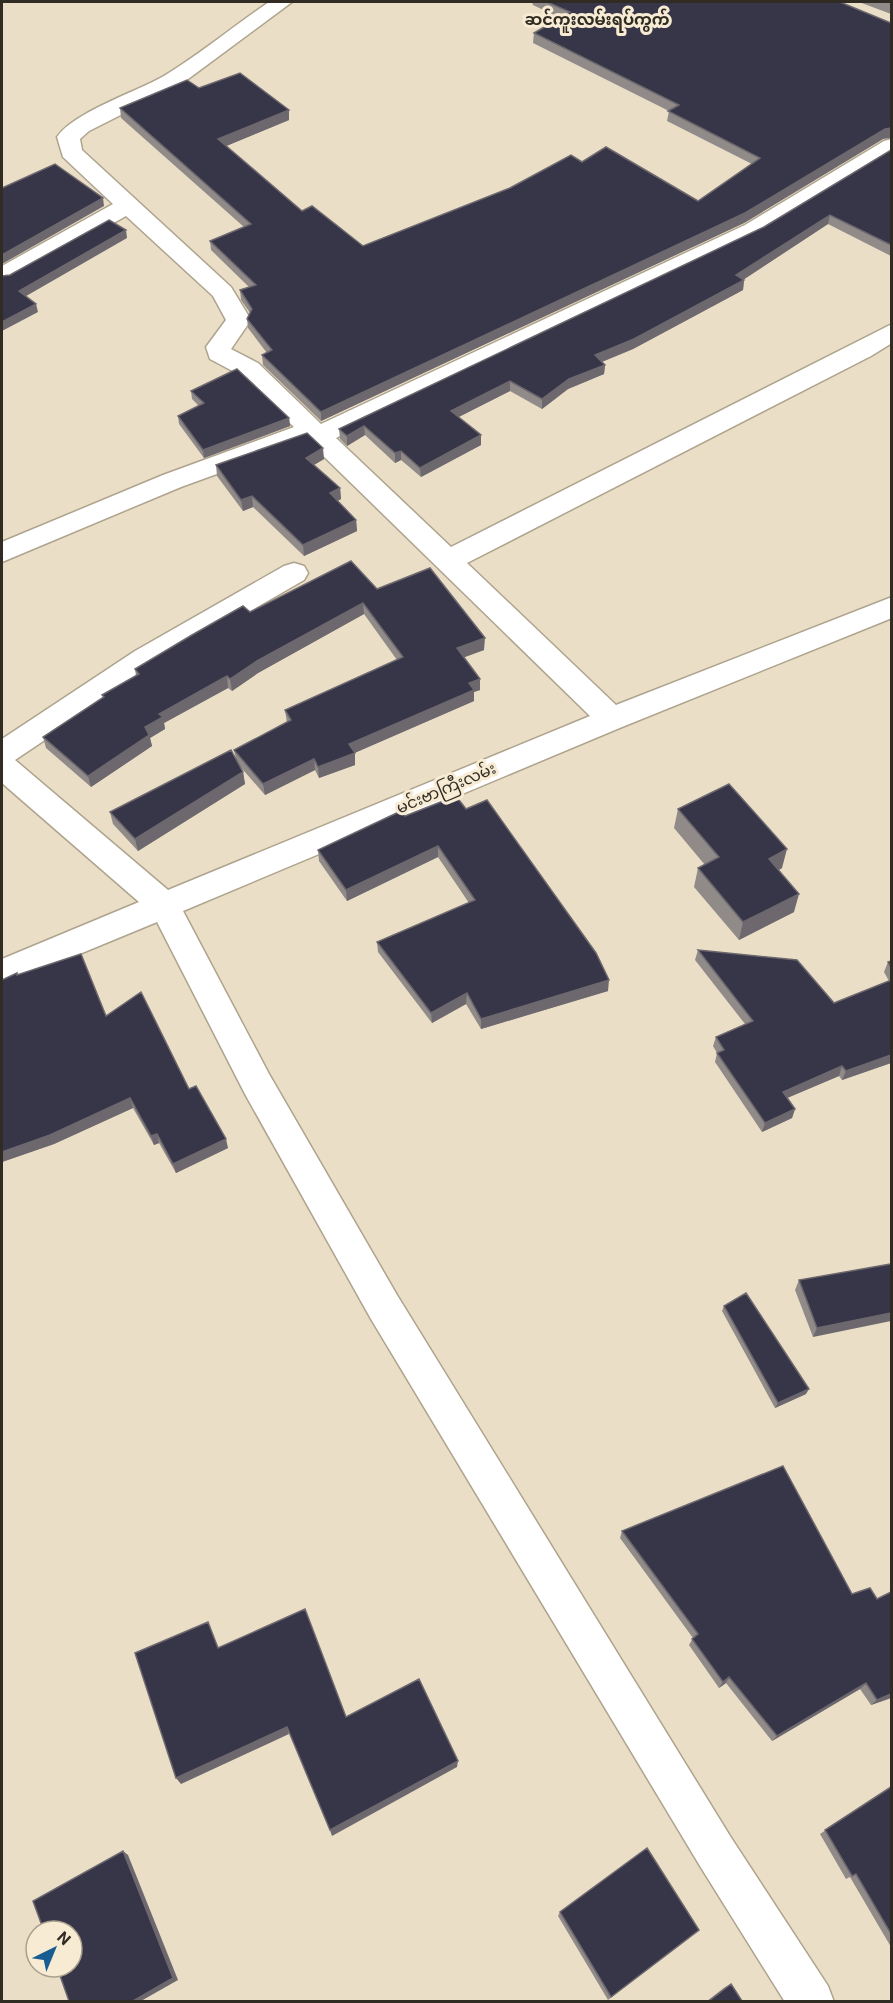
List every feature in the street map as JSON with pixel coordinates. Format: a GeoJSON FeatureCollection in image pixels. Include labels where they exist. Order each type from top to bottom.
{"type":"FeatureCollection","features":[{"type":"Feature","properties":{"kind":"street"},"geometry":{"type":"LineString","coordinates":[[282,2],[172,80],[81,126],[68,137],[71,152],[130,204],[222,292],[239,320],[218,347],[219,353],[249,369],[612,719]]}},
{"type":"Feature","properties":{"kind":"street"},"geometry":{"type":"LineString","coordinates":[[2,553],[172,481],[315,433],[753,230],[891,146]]}},
{"type":"Feature","properties":{"kind":"street"},"geometry":{"type":"LineString","coordinates":[[2,276],[130,204]]}},
{"type":"Feature","properties":{"kind":"street"},"geometry":{"type":"LineString","coordinates":[[447,561],[862,350],[891,332]]}},
{"type":"Feature","properties":{"kind":"street"},"geometry":{"type":"LineString","coordinates":[[2,754],[47,722],[235,604],[294,573]]}},
{"type":"Feature","properties":{"kind":"street","name":"မင်းဗာကြီးလမ်း"},"geometry":{"type":"LineString","coordinates":[[2,973],[612,719],[891,607]]}},
{"type":"Feature","properties":{"kind":"street"},"geometry":{"type":"LineString","coordinates":[[2,766],[164,905],[257,1084],[384,1307],[716,1851],[812,2001]]}},
{"type":"Feature","properties":{"kind":"building"},"geometry":{"type":"Polygon","coordinates":[[[547,2],[840,2],[891,23],[891,128],[885,129],[745,213],[321,412],[262,355],[272,350],[247,319],[252,309],[240,290],[256,285],[210,241],[251,224],[120,108],[187,80],[199,88],[240,73],[289,110],[218,139],[302,211],[312,206],[363,246],[510,188],[571,155],[582,162],[606,147],[698,201],[760,158],[668,111],[679,105],[534,33],[570,12],[547,2]]]}},
{"type":"Feature","properties":{"kind":"building"},"geometry":{"type":"Polygon","coordinates":[[[891,150],[891,245],[830,215],[736,275],[744,280],[634,339],[595,355],[605,365],[569,379],[542,399],[510,381],[451,411],[481,435],[420,468],[401,451],[395,453],[364,426],[347,436],[339,429],[764,227],[891,150]]]}},
{"type":"Feature","properties":{"kind":"building"},"geometry":{"type":"Polygon","coordinates":[[[55,164],[103,198],[2,255],[2,188],[55,164]]]}},
{"type":"Feature","properties":{"kind":"building"},"geometry":{"type":"Polygon","coordinates":[[[109,220],[126,230],[19,291],[36,304],[2,322],[2,276],[10,275],[109,220]]]}},
{"type":"Feature","properties":{"kind":"building"},"geometry":{"type":"Polygon","coordinates":[[[237,369],[289,418],[203,450],[178,416],[204,403],[191,391],[237,369]]]}},
{"type":"Feature","properties":{"kind":"building"},"geometry":{"type":"Polygon","coordinates":[[[307,433],[323,448],[306,458],[340,488],[330,493],[356,520],[303,545],[252,496],[241,500],[216,465],[307,433]]]}},
{"type":"Feature","properties":{"kind":"building"},"geometry":{"type":"Polygon","coordinates":[[[351,561],[377,589],[430,568],[485,638],[457,648],[480,679],[469,683],[474,690],[349,744],[355,753],[318,767],[314,759],[263,784],[234,750],[291,720],[285,710],[403,657],[363,603],[257,661],[230,679],[227,676],[159,714],[163,717],[145,727],[149,735],[88,776],[43,737],[104,697],[102,695],[139,674],[135,669],[192,635],[243,606],[250,612],[351,561]]]}},
{"type":"Feature","properties":{"kind":"building"},"geometry":{"type":"Polygon","coordinates":[[[231,750],[243,772],[135,839],[110,812],[231,750]]]}},
{"type":"Feature","properties":{"kind":"building"},"geometry":{"type":"Polygon","coordinates":[[[729,784],[787,849],[769,859],[799,894],[743,922],[698,868],[719,857],[678,809],[729,784]]]}},
{"type":"Feature","properties":{"kind":"building"},"geometry":{"type":"Polygon","coordinates":[[[456,796],[466,809],[487,800],[596,953],[609,980],[481,1019],[467,993],[431,1013],[377,942],[475,900],[438,846],[346,890],[318,850],[401,811],[405,816],[456,796]]]}},
{"type":"Feature","properties":{"kind":"building"},"geometry":{"type":"Polygon","coordinates":[[[698,950],[797,960],[834,1003],[891,980],[891,1055],[846,1071],[842,1066],[783,1092],[795,1109],[765,1123],[717,1053],[724,1050],[716,1037],[753,1021],[698,950]]]}},
{"type":"Feature","properties":{"kind":"building"},"geometry":{"type":"Polygon","coordinates":[[[81,954],[106,1016],[141,992],[189,1089],[196,1086],[226,1139],[173,1164],[157,1134],[151,1136],[130,1098],[50,1135],[2,1152],[2,980],[17,973],[17,975],[81,954]]]}},
{"type":"Feature","properties":{"kind":"building"},"geometry":{"type":"Polygon","coordinates":[[[891,1264],[891,1313],[817,1328],[799,1280],[891,1264]]]}},
{"type":"Feature","properties":{"kind":"building"},"geometry":{"type":"Polygon","coordinates":[[[746,1293],[809,1389],[778,1403],[724,1306],[746,1293]]]}},
{"type":"Feature","properties":{"kind":"building"},"geometry":{"type":"Polygon","coordinates":[[[783,1466],[852,1594],[870,1588],[877,1599],[891,1592],[891,1694],[877,1700],[866,1683],[777,1736],[729,1677],[723,1682],[692,1639],[698,1634],[622,1531],[783,1466]]]}},
{"type":"Feature","properties":{"kind":"building"},"geometry":{"type":"Polygon","coordinates":[[[305,1609],[346,1717],[419,1679],[458,1761],[330,1830],[287,1727],[176,1778],[135,1653],[208,1622],[218,1648],[305,1609]]]}},
{"type":"Feature","properties":{"kind":"building"},"geometry":{"type":"Polygon","coordinates":[[[891,1787],[891,1934],[856,1874],[852,1876],[825,1830],[891,1787]]]}},
{"type":"Feature","properties":{"kind":"building"},"geometry":{"type":"Polygon","coordinates":[[[647,1848],[699,1930],[611,1997],[560,1912],[647,1848]]]}},
{"type":"Feature","properties":{"kind":"building"},"geometry":{"type":"Polygon","coordinates":[[[123,1851],[173,1978],[133,2001],[69,2001],[61,1979],[84,1979],[84,1919],[40,1919],[33,1901],[123,1851]]]}},
{"type":"Feature","properties":{"kind":"building"},"geometry":{"type":"Polygon","coordinates":[[[731,1984],[742,2001],[709,2001],[731,1984]]]}},
{"type":"Feature","properties":{"kind":"district","name":"ဆင်ကူးလမ်းရပ်ကွက်"},"geometry":{"type":"Point","coordinates":[597,19]}}]}
